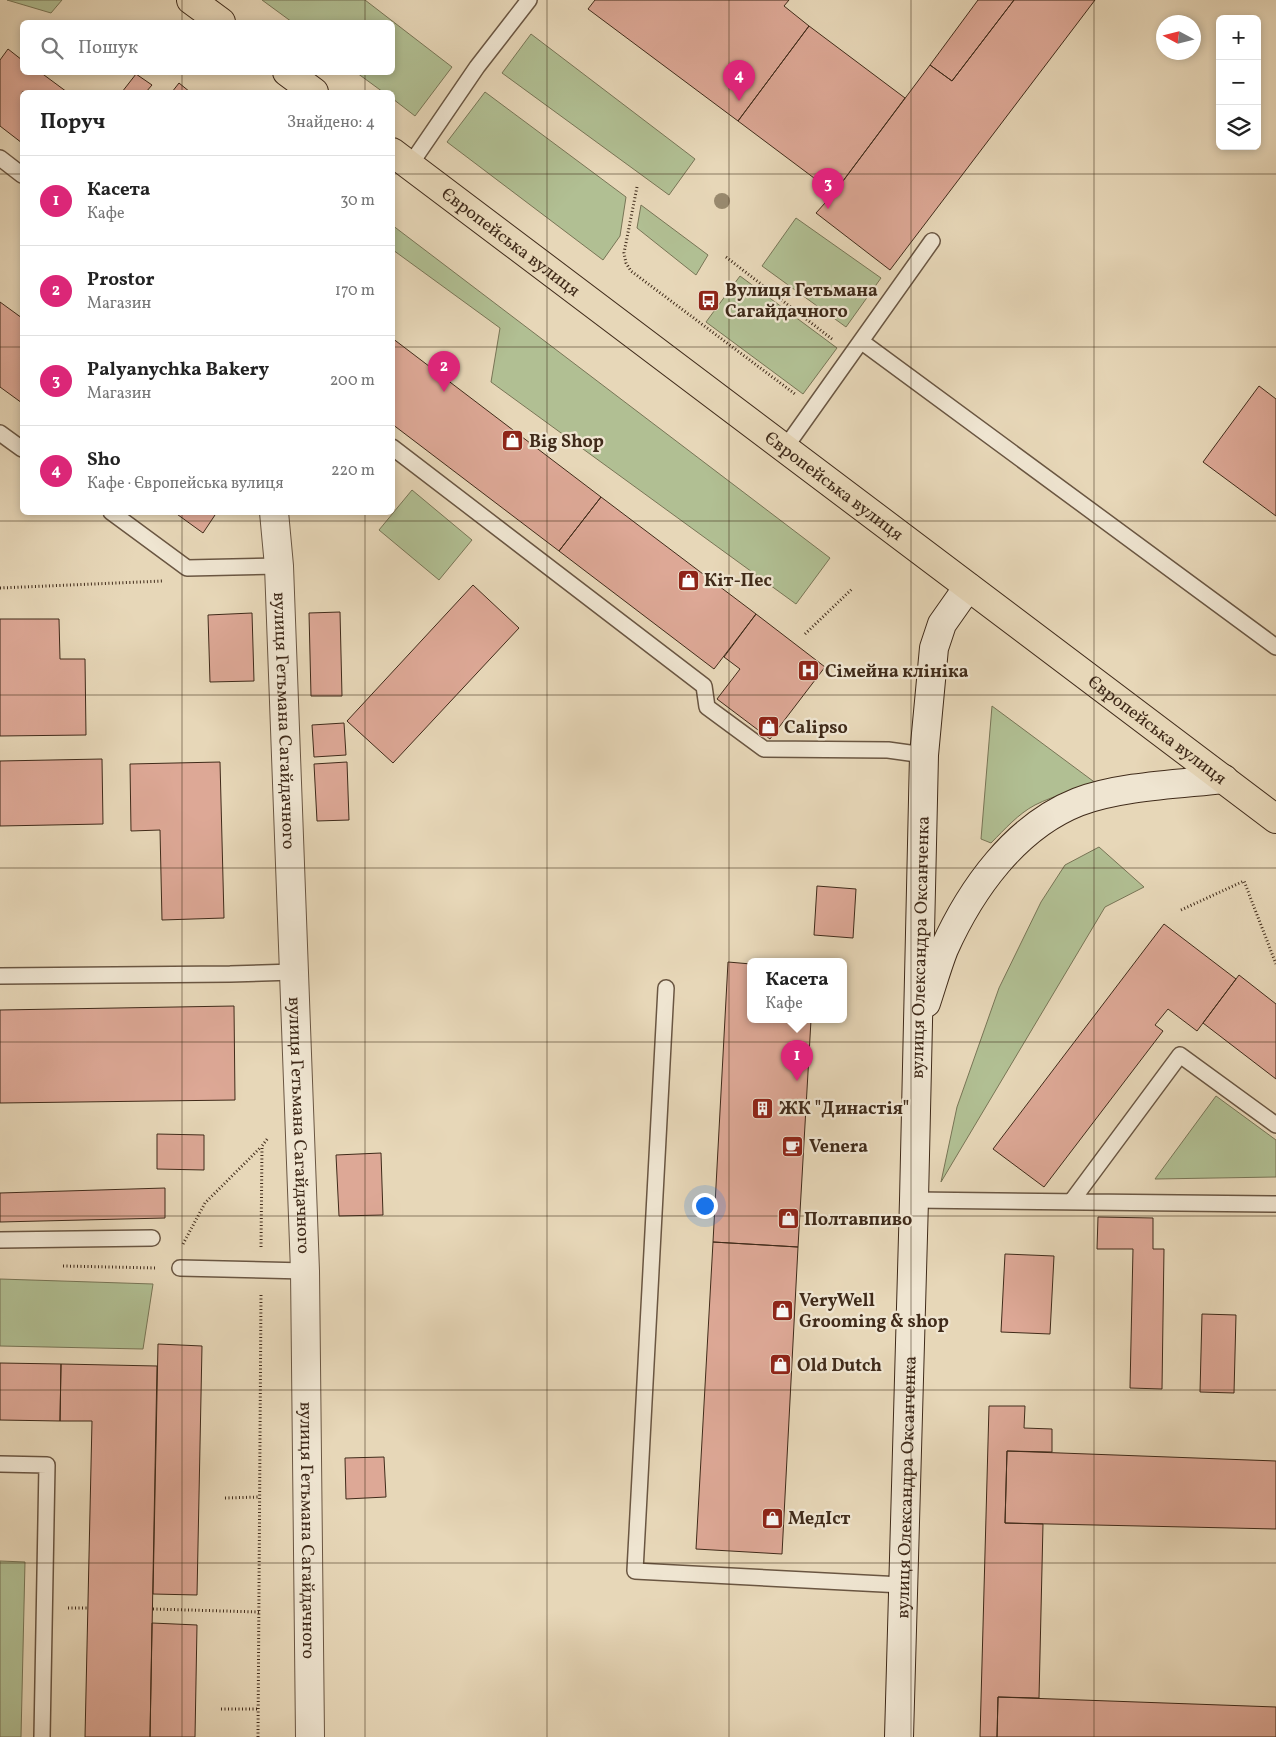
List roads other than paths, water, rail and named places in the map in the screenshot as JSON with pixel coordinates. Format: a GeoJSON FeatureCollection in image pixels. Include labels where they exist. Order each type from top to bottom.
{"type":"FeatureCollection","features":[{"type":"Feature","properties":{"kind":"main road"},"geometry":{"type":"LineString","coordinates":[[191,0],[218,20]]}},
{"type":"Feature","properties":{"kind":"main road"},"geometry":{"type":"LineString","coordinates":[[291,75],[311,90]]}},
{"type":"Feature","properties":{"kind":"main road","name":"Європейська вулиця"},"geometry":{"type":"LineString","coordinates":[[398,160],[785,448],[1276,819]]}},
{"type":"Feature","properties":{"kind":"main road","name":"вулиця Гетьмана Сагайдачного"},"geometry":{"type":"LineString","coordinates":[[274,515],[279,566],[305,1271],[310,1737]]}},
{"type":"Feature","properties":{"kind":"main road","name":"вулиця Олександра Оксанченка"},"geometry":{"type":"LineString","coordinates":[[899,1737],[924,754],[934,648],[942,624],[968,587]]}},
{"type":"Feature","properties":{"kind":"main road"},"geometry":{"type":"LineString","coordinates":[[918,1028],[944,950],[957,923],[989,873],[1025,834],[1055,813],[1080,802],[1104,795],[1143,788],[1224,780]]}},
{"type":"Feature","properties":{"kind":"lane"},"geometry":{"type":"LineString","coordinates":[[398,160],[477,67],[529,0]]}},
{"type":"Feature","properties":{"kind":"lane"},"geometry":{"type":"LineString","coordinates":[[0,158],[20,173]]}},
{"type":"Feature","properties":{"kind":"lane"},"geometry":{"type":"LineString","coordinates":[[785,448],[932,242]]}},
{"type":"Feature","properties":{"kind":"lane"},"geometry":{"type":"LineString","coordinates":[[862,342],[1276,648]]}},
{"type":"Feature","properties":{"kind":"lane"},"geometry":{"type":"LineString","coordinates":[[0,432],[20,447]]}},
{"type":"Feature","properties":{"kind":"lane"},"geometry":{"type":"LineString","coordinates":[[395,449],[704,686],[707,707],[764,749],[888,750],[924,754]]}},
{"type":"Feature","properties":{"kind":"lane"},"geometry":{"type":"LineString","coordinates":[[114,515],[187,568],[279,566]]}},
{"type":"Feature","properties":{"kind":"lane"},"geometry":{"type":"LineString","coordinates":[[0,976],[294,972]]}},
{"type":"Feature","properties":{"kind":"lane"},"geometry":{"type":"LineString","coordinates":[[666,988],[635,1572],[902,1585]]}},
{"type":"Feature","properties":{"kind":"lane"},"geometry":{"type":"LineString","coordinates":[[1071,1202],[1180,1056],[1276,1125]]}},
{"type":"Feature","properties":{"kind":"lane"},"geometry":{"type":"LineString","coordinates":[[914,1200],[1276,1204]]}},
{"type":"Feature","properties":{"kind":"lane"},"geometry":{"type":"LineString","coordinates":[[0,1240],[152,1238]]}},
{"type":"Feature","properties":{"kind":"lane"},"geometry":{"type":"LineString","coordinates":[[174,1268],[305,1271]]}},
{"type":"Feature","properties":{"kind":"lane"},"geometry":{"type":"LineString","coordinates":[[0,1464],[47,1465],[42,1737]]}},
{"type":"Feature","properties":{"kind":"place","name":"Sho"},"geometry":{"type":"Point","coordinates":[739,101]}},
{"type":"Feature","properties":{"kind":"place","name":"Palyanychka Bakery"},"geometry":{"type":"Point","coordinates":[828,209]}},
{"type":"Feature","properties":{"kind":"place","name":"Вулиця Гетьмана Сагайдачного"},"geometry":{"type":"Point","coordinates":[709,300]}},
{"type":"Feature","properties":{"kind":"place","name":"Prostor"},"geometry":{"type":"Point","coordinates":[444,392]}},
{"type":"Feature","properties":{"kind":"place","name":"Big Shop"},"geometry":{"type":"Point","coordinates":[513,441]}},
{"type":"Feature","properties":{"kind":"place","name":"Кіт-Пес"},"geometry":{"type":"Point","coordinates":[688,580]}},
{"type":"Feature","properties":{"kind":"place","name":"Сімейна клініка"},"geometry":{"type":"Point","coordinates":[809,671]}},
{"type":"Feature","properties":{"kind":"place","name":"Calipso"},"geometry":{"type":"Point","coordinates":[768,727]}},
{"type":"Feature","properties":{"kind":"place","name":"Касета"},"geometry":{"type":"Point","coordinates":[797,1081]}},
{"type":"Feature","properties":{"kind":"place","name":"ЖК \"Династія\""},"geometry":{"type":"Point","coordinates":[763,1108]}},
{"type":"Feature","properties":{"kind":"place","name":"Venera"},"geometry":{"type":"Point","coordinates":[793,1146]}},
{"type":"Feature","properties":{"kind":"place","name":"Полтавпиво"},"geometry":{"type":"Point","coordinates":[788,1219]}},
{"type":"Feature","properties":{"kind":"place","name":"VeryWell Grooming & shop"},"geometry":{"type":"Point","coordinates":[783,1310]}},
{"type":"Feature","properties":{"kind":"place","name":"Old Dutch"},"geometry":{"type":"Point","coordinates":[781,1365]}},
{"type":"Feature","properties":{"kind":"place","name":"МедІст"},"geometry":{"type":"Point","coordinates":[772,1518]}}]}
